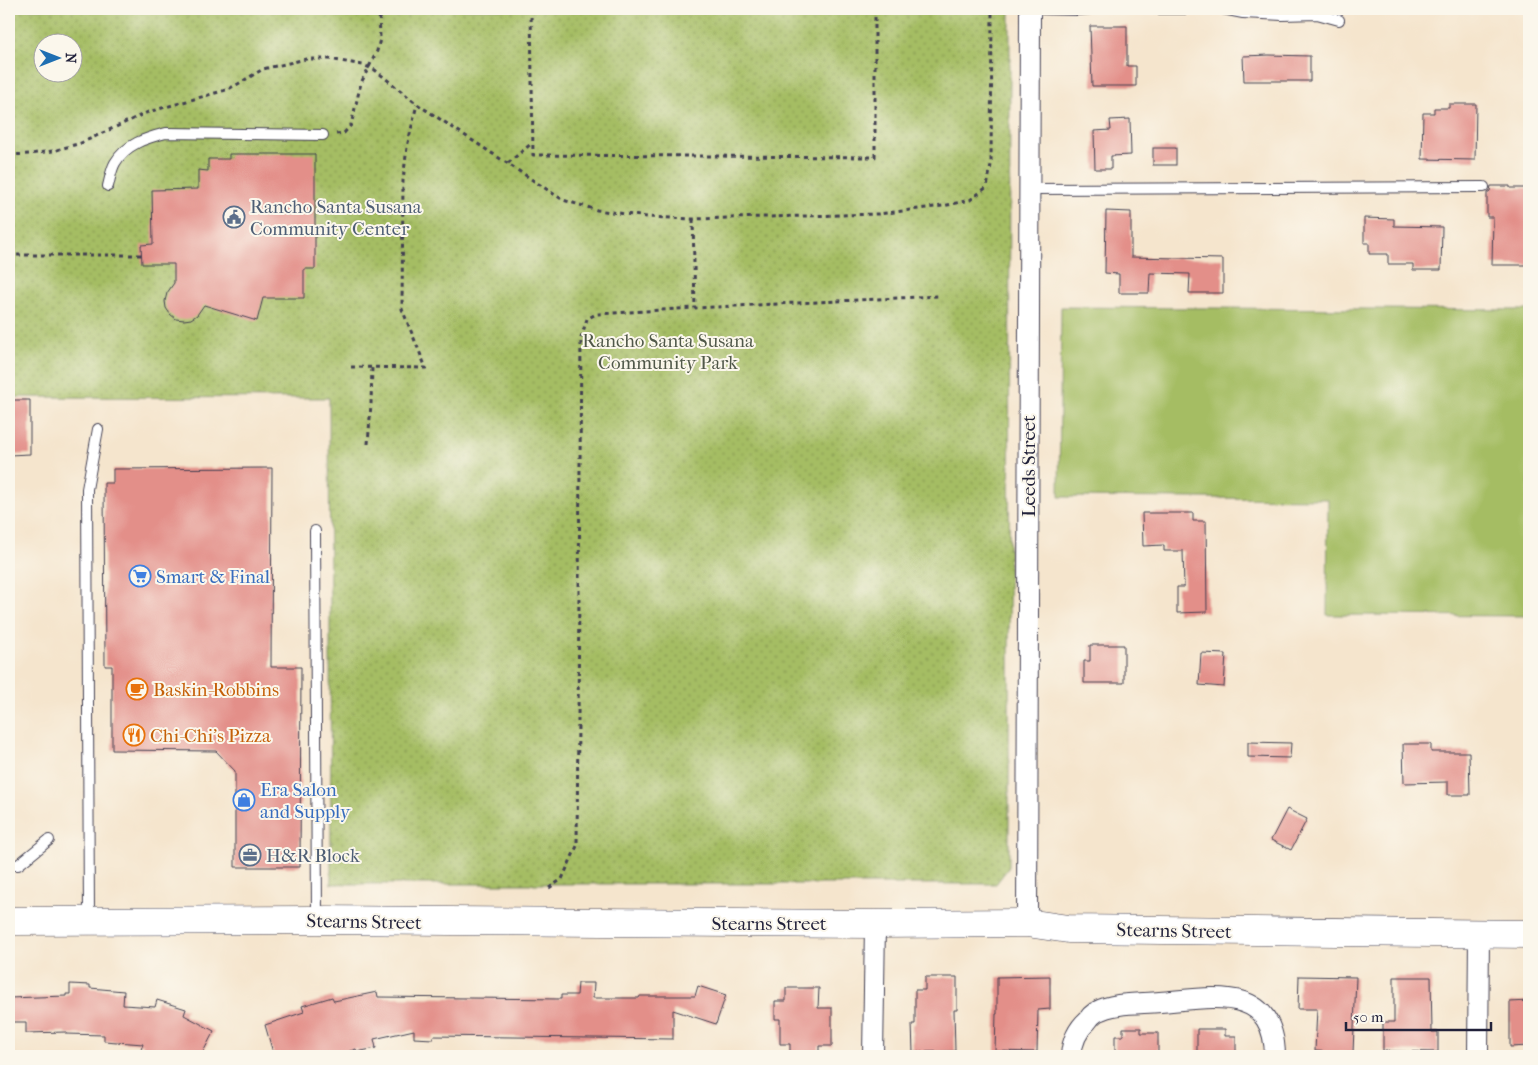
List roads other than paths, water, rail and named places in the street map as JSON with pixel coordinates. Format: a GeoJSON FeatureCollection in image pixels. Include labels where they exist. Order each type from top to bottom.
{"type":"FeatureCollection","features":[{"type":"Feature","properties":{"kind":"main road","name":"Stearns Street"},"geometry":{"type":"LineString","coordinates":[[9,921],[317,920],[875,924],[1026,923],[1068,929],[1529,934]]}},
{"type":"Feature","properties":{"kind":"street","name":"Leeds Street"},"geometry":{"type":"LineString","coordinates":[[1026,923],[1030,9]]}},
{"type":"Feature","properties":{"kind":"street"},"geometry":{"type":"LineString","coordinates":[[873,1056],[875,924]]}},
{"type":"Feature","properties":{"kind":"street"},"geometry":{"type":"LineString","coordinates":[[1478,1056],[1479,934]]}},
{"type":"Feature","properties":{"kind":"street"},"geometry":{"type":"LineString","coordinates":[[1071,1056],[1073,1040],[1080,1027],[1096,1012],[1114,1006],[1217,998],[1235,999],[1253,1005],[1268,1022],[1275,1042],[1275,1056]]}},
{"type":"Feature","properties":{"kind":"lane"},"geometry":{"type":"LineString","coordinates":[[1036,9],[1091,9]]}},
{"type":"Feature","properties":{"kind":"lane"},"geometry":{"type":"LineString","coordinates":[[1151,9],[1198,9]]}},
{"type":"Feature","properties":{"kind":"lane"},"geometry":{"type":"LineString","coordinates":[[1223,9],[1243,13],[1272,15],[1316,14],[1339,20]]}},
{"type":"Feature","properties":{"kind":"lane"},"geometry":{"type":"LineString","coordinates":[[108,186],[114,164],[124,151],[143,139],[166,133],[323,135]]}},
{"type":"Feature","properties":{"kind":"lane"},"geometry":{"type":"LineString","coordinates":[[1029,189],[1484,188]]}},
{"type":"Feature","properties":{"kind":"lane"},"geometry":{"type":"LineString","coordinates":[[89,920],[88,489],[98,429]]}},
{"type":"Feature","properties":{"kind":"lane"},"geometry":{"type":"LineString","coordinates":[[315,531],[317,920]]}},
{"type":"Feature","properties":{"kind":"lane"},"geometry":{"type":"LineString","coordinates":[[9,865],[18,865],[49,840]]}},
{"type":"Feature","properties":{"kind":"place","name":"Rancho Santa Susana Community Center"},"geometry":{"type":"Point","coordinates":[234,217]}},
{"type":"Feature","properties":{"kind":"place","name":"Smart & Final"},"geometry":{"type":"Point","coordinates":[140,576]}},
{"type":"Feature","properties":{"kind":"place","name":"Baskin-Robbins"},"geometry":{"type":"Point","coordinates":[137,689]}},
{"type":"Feature","properties":{"kind":"place","name":"Chi-Chi's Pizza"},"geometry":{"type":"Point","coordinates":[134,735]}},
{"type":"Feature","properties":{"kind":"place","name":"Era Salon and Supply"},"geometry":{"type":"Point","coordinates":[244,800]}},
{"type":"Feature","properties":{"kind":"place","name":"H&R Block"},"geometry":{"type":"Point","coordinates":[250,855]}},
{"type":"Feature","properties":{"kind":"park label","name":"Rancho Santa Susana Community Park"},"geometry":{"type":"Point","coordinates":[668,351]}}]}
